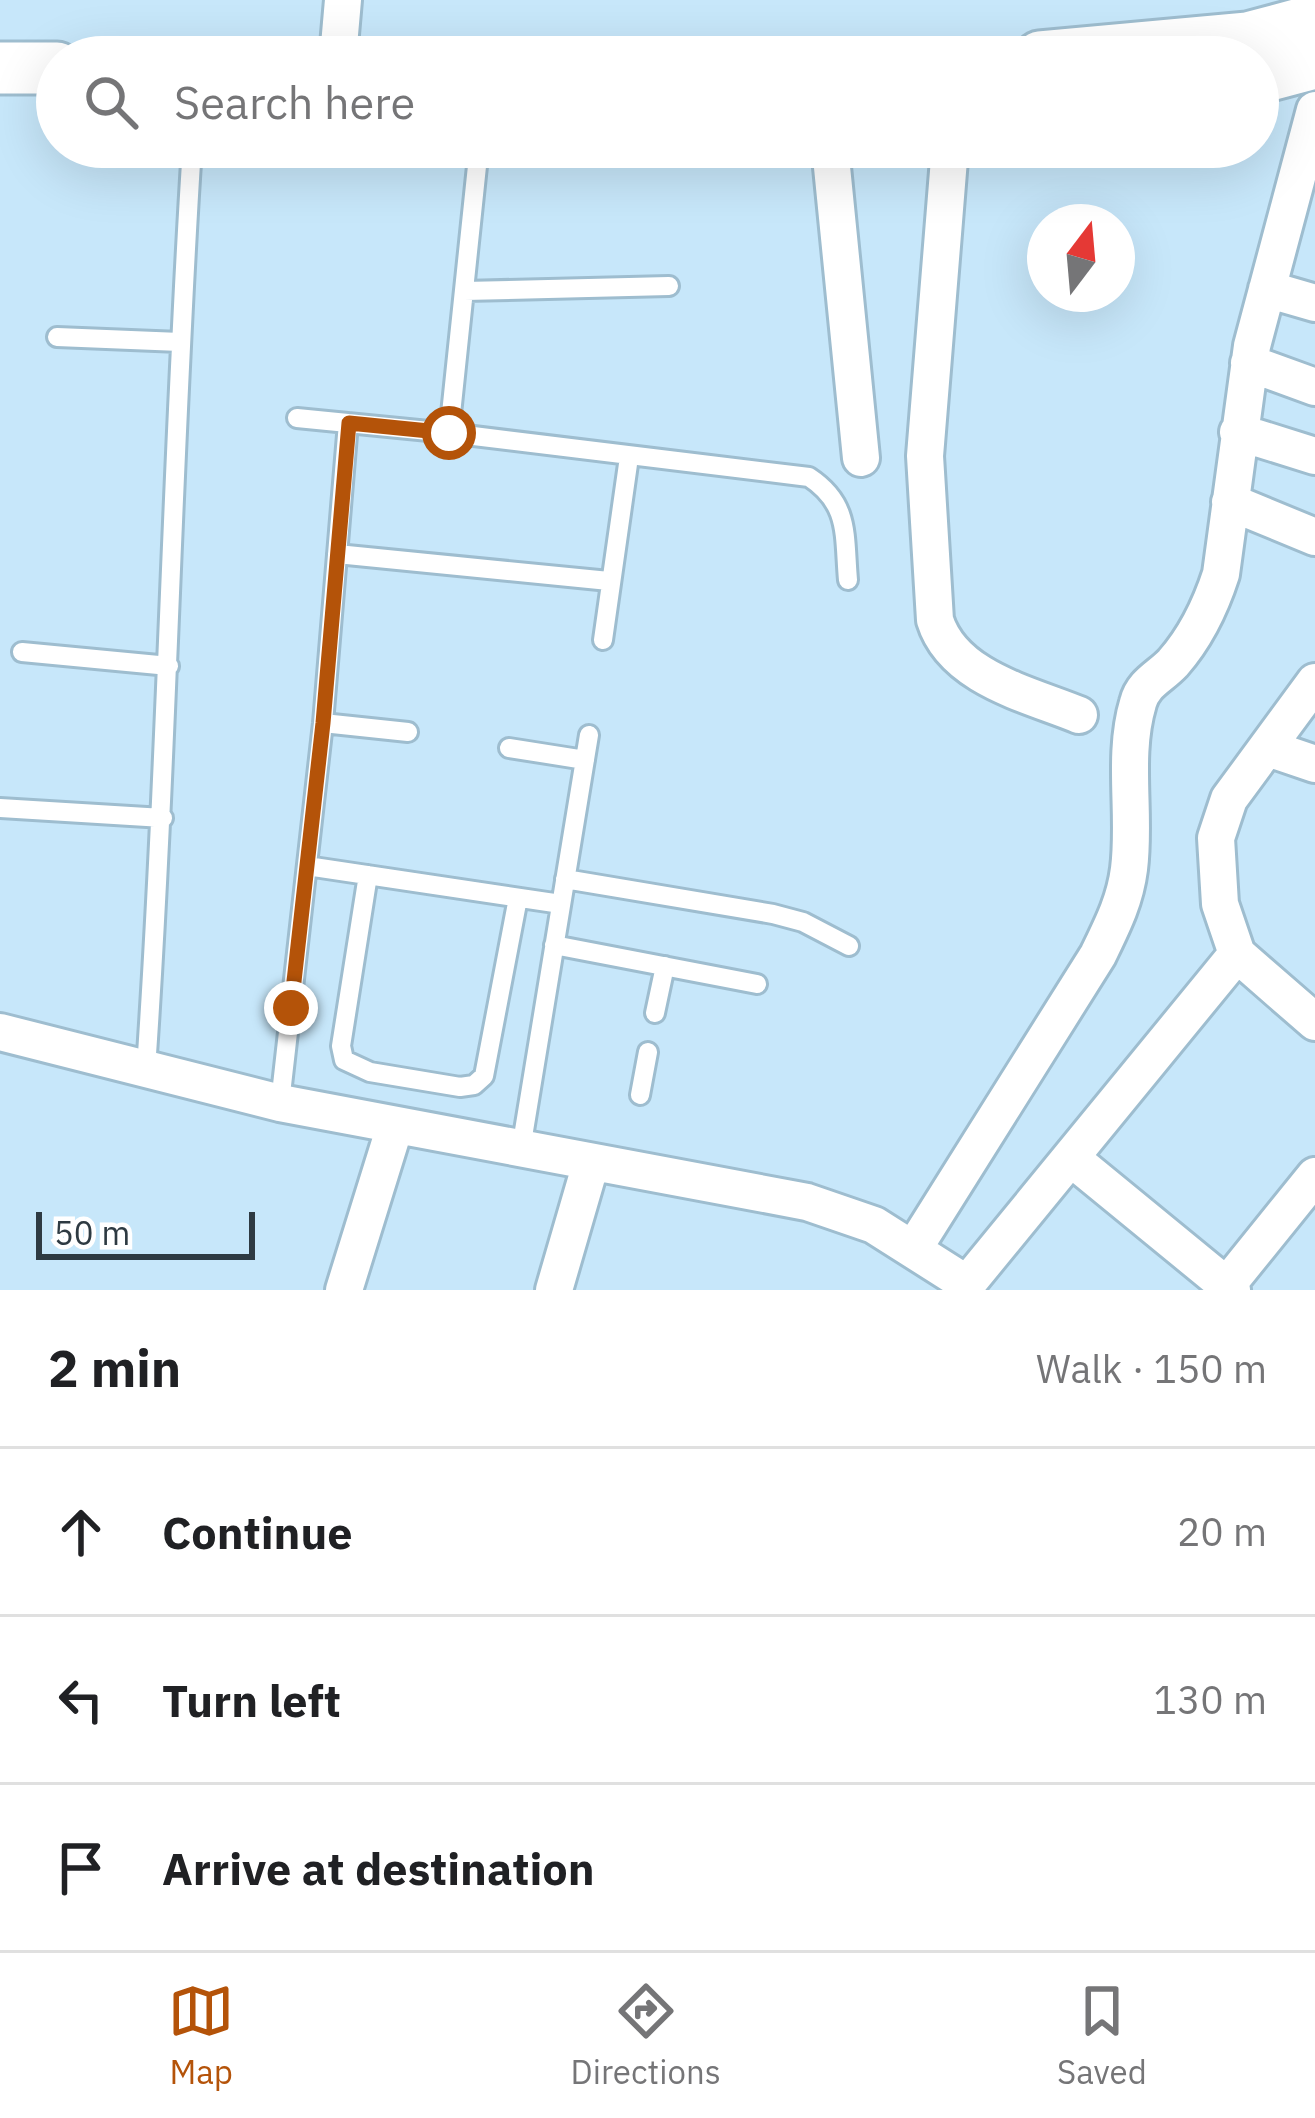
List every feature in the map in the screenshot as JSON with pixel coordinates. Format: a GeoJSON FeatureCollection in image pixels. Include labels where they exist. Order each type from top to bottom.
{"type":"FeatureCollection","features":[{"type":"Feature","properties":{"kind":"main road"},"geometry":{"type":"LineString","coordinates":[[1255,36],[1315,20]]}},
{"type":"Feature","properties":{"kind":"main road"},"geometry":{"type":"LineString","coordinates":[[1279,72],[1315,63]]}},
{"type":"Feature","properties":{"kind":"main road"},"geometry":{"type":"LineString","coordinates":[[0,68],[36,68]]}},
{"type":"Feature","properties":{"kind":"main road"},"geometry":{"type":"LineString","coordinates":[[0,95],[36,96]]}},
{"type":"Feature","properties":{"kind":"main road"},"geometry":{"type":"LineString","coordinates":[[1279,105],[1315,97]]}},
{"type":"Feature","properties":{"kind":"street"},"geometry":{"type":"LineString","coordinates":[[340,36],[343,0]]}},
{"type":"Feature","properties":{"kind":"street"},"geometry":{"type":"LineString","coordinates":[[914,1248],[1098,955],[1121,908],[1129,867],[1138,701],[1148,682],[1173,663],[1211,605],[1221,574],[1249,363],[1268,289],[1298,242],[1315,110]]}},
{"type":"Feature","properties":{"kind":"street"},"geometry":{"type":"LineString","coordinates":[[832,168],[861,458]]}},
{"type":"Feature","properties":{"kind":"street"},"geometry":{"type":"LineString","coordinates":[[948,168],[925,456],[935,620],[942,643],[970,669],[1079,716]]}},
{"type":"Feature","properties":{"kind":"street"},"geometry":{"type":"LineString","coordinates":[[1268,289],[1315,303]]}},
{"type":"Feature","properties":{"kind":"street"},"geometry":{"type":"LineString","coordinates":[[1249,363],[1315,387]]}},
{"type":"Feature","properties":{"kind":"street"},"geometry":{"type":"LineString","coordinates":[[1238,432],[1315,456]]}},
{"type":"Feature","properties":{"kind":"street"},"geometry":{"type":"LineString","coordinates":[[1230,502],[1315,537]]}},
{"type":"Feature","properties":{"kind":"street"},"geometry":{"type":"LineString","coordinates":[[1315,682],[1228,799],[1216,838],[1220,904],[1237,954],[1315,1022]]}},
{"type":"Feature","properties":{"kind":"street"},"geometry":{"type":"LineString","coordinates":[[1268,748],[1315,764]]}},
{"type":"Feature","properties":{"kind":"street"},"geometry":{"type":"LineString","coordinates":[[0,1032],[280,1103],[807,1202],[874,1225],[914,1248],[964,1287],[1237,954]]}},
{"type":"Feature","properties":{"kind":"street"},"geometry":{"type":"LineString","coordinates":[[344,1290],[395,1126]]}},
{"type":"Feature","properties":{"kind":"street"},"geometry":{"type":"LineString","coordinates":[[1071,1158],[1227,1288],[1315,1176]]}},
{"type":"Feature","properties":{"kind":"street"},"geometry":{"type":"LineString","coordinates":[[554,1290],[591,1163]]}},
{"type":"Feature","properties":{"kind":"lane"},"geometry":{"type":"LineString","coordinates":[[146,1069],[163,818],[191,168]]}},
{"type":"Feature","properties":{"kind":"lane"},"geometry":{"type":"LineString","coordinates":[[449,433],[477,168]]}},
{"type":"Feature","properties":{"kind":"lane"},"geometry":{"type":"LineString","coordinates":[[464,291],[669,286]]}},
{"type":"Feature","properties":{"kind":"lane"},"geometry":{"type":"LineString","coordinates":[[57,337],[180,341]]}},
{"type":"Feature","properties":{"kind":"lane"},"geometry":{"type":"LineString","coordinates":[[297,418],[809,477],[830,491],[842,513],[848,580]]}},
{"type":"Feature","properties":{"kind":"lane"},"geometry":{"type":"LineString","coordinates":[[280,1103],[323,723],[349,423]]}},
{"type":"Feature","properties":{"kind":"lane"},"geometry":{"type":"LineString","coordinates":[[603,640],[628,457]]}},
{"type":"Feature","properties":{"kind":"lane"},"geometry":{"type":"LineString","coordinates":[[338,554],[609,581]]}},
{"type":"Feature","properties":{"kind":"lane"},"geometry":{"type":"LineString","coordinates":[[22,652],[169,666]]}},
{"type":"Feature","properties":{"kind":"lane"},"geometry":{"type":"LineString","coordinates":[[323,723],[408,732]]}},
{"type":"Feature","properties":{"kind":"lane"},"geometry":{"type":"LineString","coordinates":[[521,1150],[589,736]]}},
{"type":"Feature","properties":{"kind":"lane"},"geometry":{"type":"LineString","coordinates":[[509,748],[585,760]]}},
{"type":"Feature","properties":{"kind":"lane"},"geometry":{"type":"LineString","coordinates":[[0,808],[163,818]]}},
{"type":"Feature","properties":{"kind":"lane"},"geometry":{"type":"LineString","coordinates":[[307,866],[561,904]]}},
{"type":"Feature","properties":{"kind":"lane"},"geometry":{"type":"LineString","coordinates":[[368,875],[341,1046],[344,1060],[370,1072],[460,1087],[474,1085],[484,1076],[518,898]]}},
{"type":"Feature","properties":{"kind":"lane"},"geometry":{"type":"LineString","coordinates":[[565,879],[773,914],[802,922],[849,946]]}},
{"type":"Feature","properties":{"kind":"lane"},"geometry":{"type":"LineString","coordinates":[[554,945],[757,984]]}},
{"type":"Feature","properties":{"kind":"lane"},"geometry":{"type":"LineString","coordinates":[[656,1013],[664,967]]}},
{"type":"Feature","properties":{"kind":"lane"},"geometry":{"type":"LineString","coordinates":[[640,1095],[648,1052]]}},
{"type":"Feature","properties":{"kind":"route"},"geometry":{"type":"LineString","coordinates":[[291,1008],[323,723],[349,423],[449,433]]}}]}
